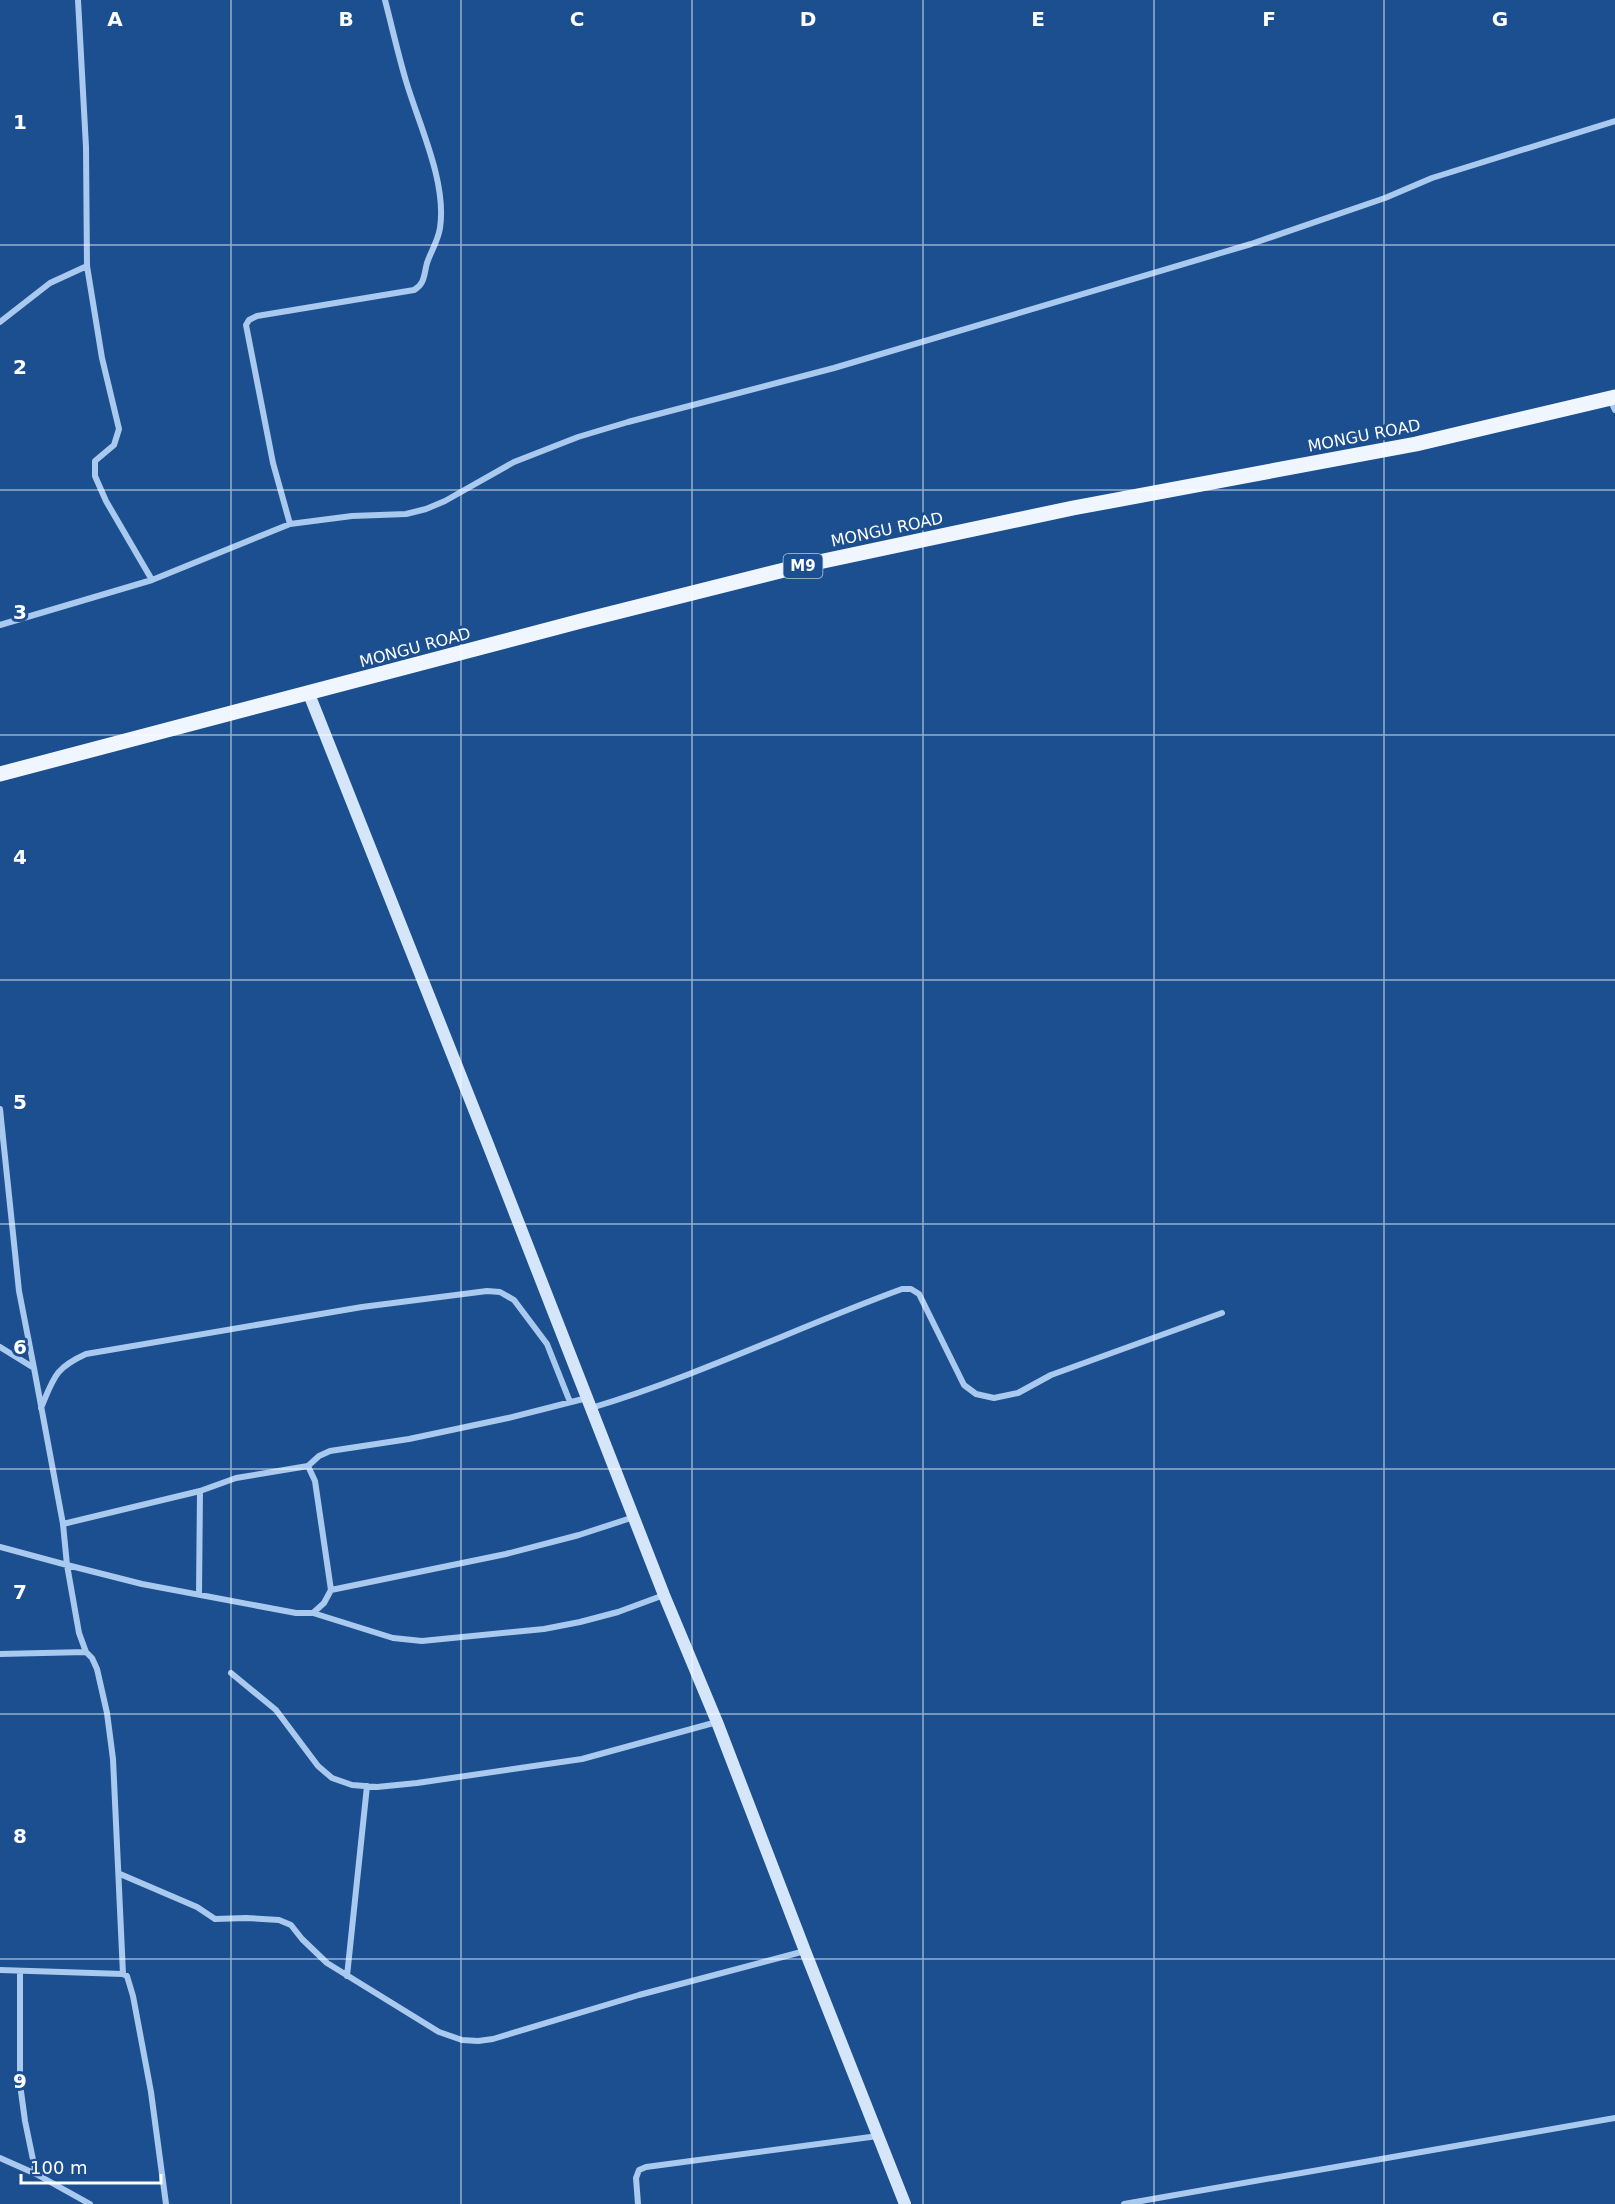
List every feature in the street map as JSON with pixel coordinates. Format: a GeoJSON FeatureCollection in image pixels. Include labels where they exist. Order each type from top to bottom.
{"type":"FeatureCollection","features":[{"type":"Feature","properties":{"kind":"main road","name":"MONGU ROAD"},"geometry":{"type":"LineString","coordinates":[[0,774],[593,618],[864,552],[1073,508],[1416,444],[1613,402]]}},
{"type":"Feature","properties":{"kind":"street"},"geometry":{"type":"LineString","coordinates":[[78,0],[86,147],[87,266],[102,358],[119,429],[114,445],[95,461],[94,476],[152,580]]}},
{"type":"Feature","properties":{"kind":"street"},"geometry":{"type":"LineString","coordinates":[[290,524],[273,463],[246,325],[256,316],[414,290],[423,282],[428,260],[440,228],[440,196],[430,151],[407,83],[385,0]]}},
{"type":"Feature","properties":{"kind":"street"},"geometry":{"type":"LineString","coordinates":[[0,625],[152,580],[290,524],[343,517],[406,514],[426,510],[514,462],[578,437],[834,368],[1251,244],[1384,198],[1432,178],[1615,121]]}},
{"type":"Feature","properties":{"kind":"street"},"geometry":{"type":"LineString","coordinates":[[0,322],[50,283],[87,266]]}},
{"type":"Feature","properties":{"kind":"street"},"geometry":{"type":"LineString","coordinates":[[309,694],[664,1595],[717,1722],[905,2204]]}},
{"type":"Feature","properties":{"kind":"street"},"geometry":{"type":"LineString","coordinates":[[0,1109],[19,1291],[63,1524],[67,1565],[79,1633],[86,1652],[97,1669],[107,1713],[113,1759],[123,1974],[129,1981],[133,1996],[151,2092],[166,2204]]}},
{"type":"Feature","properties":{"kind":"street"},"geometry":{"type":"LineString","coordinates":[[63,1524],[200,1491],[236,1478],[308,1466],[319,1456],[330,1451],[409,1439],[570,1402],[589,1403],[622,1399],[902,1289],[911,1289],[919,1294],[964,1385],[976,1394],[994,1398],[1017,1393],[1051,1376],[1222,1313]]}},
{"type":"Feature","properties":{"kind":"street"},"geometry":{"type":"LineString","coordinates":[[41,1409],[53,1379],[67,1363],[86,1354],[362,1307],[487,1291],[501,1292],[514,1300],[547,1344],[570,1402]]}},
{"type":"Feature","properties":{"kind":"street"},"geometry":{"type":"LineString","coordinates":[[0,1347],[34,1368]]}},
{"type":"Feature","properties":{"kind":"street"},"geometry":{"type":"LineString","coordinates":[[308,1466],[315,1481],[331,1590],[324,1603],[314,1613]]}},
{"type":"Feature","properties":{"kind":"street"},"geometry":{"type":"LineString","coordinates":[[199,1594],[200,1491]]}},
{"type":"Feature","properties":{"kind":"street"},"geometry":{"type":"LineString","coordinates":[[331,1590],[506,1554],[579,1535],[634,1517]]}},
{"type":"Feature","properties":{"kind":"street"},"geometry":{"type":"LineString","coordinates":[[0,1547],[142,1584],[296,1613],[314,1613],[393,1638],[422,1641],[510,1633],[580,1622],[618,1612],[664,1595]]}},
{"type":"Feature","properties":{"kind":"street"},"geometry":{"type":"LineString","coordinates":[[0,1654],[86,1652]]}},
{"type":"Feature","properties":{"kind":"street"},"geometry":{"type":"LineString","coordinates":[[231,1673],[276,1710],[318,1766],[332,1778],[352,1785],[417,1783],[582,1759],[717,1722]]}},
{"type":"Feature","properties":{"kind":"street"},"geometry":{"type":"LineString","coordinates":[[347,1976],[367,1786]]}},
{"type":"Feature","properties":{"kind":"street"},"geometry":{"type":"LineString","coordinates":[[120,1874],[197,1907],[215,1919],[246,1918],[285,1922],[291,1925],[327,1963],[439,2032],[462,2040],[478,2041],[522,2031],[728,1970],[805,1951]]}},
{"type":"Feature","properties":{"kind":"street"},"geometry":{"type":"LineString","coordinates":[[0,1970],[123,1974]]}},
{"type":"Feature","properties":{"kind":"street"},"geometry":{"type":"LineString","coordinates":[[21,1972],[20,2084],[36,2174]]}},
{"type":"Feature","properties":{"kind":"street"},"geometry":{"type":"LineString","coordinates":[[1124,2204],[1615,2118]]}},
{"type":"Feature","properties":{"kind":"street"},"geometry":{"type":"LineString","coordinates":[[638,2204],[636,2178],[639,2170],[646,2167],[878,2136]]}},
{"type":"Feature","properties":{"kind":"street"},"geometry":{"type":"LineString","coordinates":[[0,2158],[36,2174],[90,2204]]}}]}
